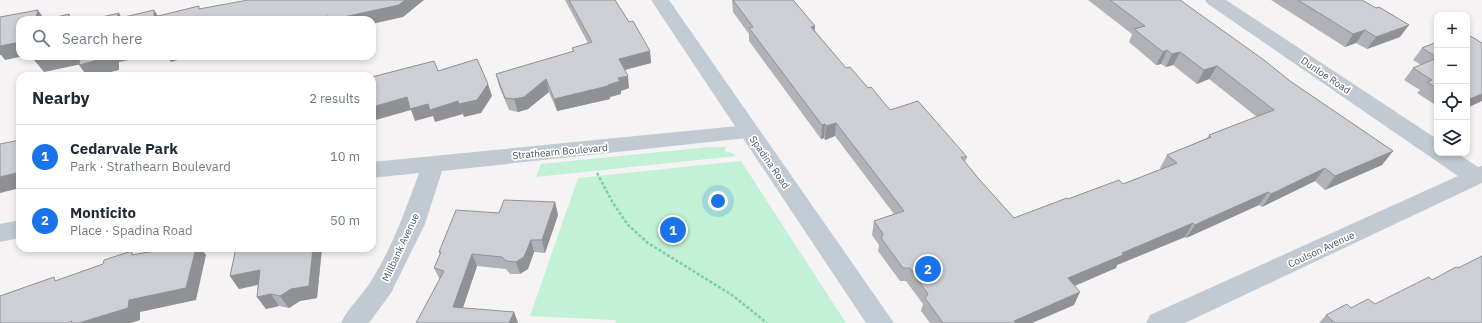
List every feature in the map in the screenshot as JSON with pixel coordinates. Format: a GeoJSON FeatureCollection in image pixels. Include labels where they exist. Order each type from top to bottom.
{"type":"FeatureCollection","features":[{"type":"Feature","properties":{"kind":"street","name":"Spadina Road"},"geometry":{"type":"LineString","coordinates":[[660,0],[748,132],[881,323]]}},
{"type":"Feature","properties":{"kind":"street","name":"Dunloe Road"},"geometry":{"type":"LineString","coordinates":[[1214,0],[1434,148]]}},
{"type":"Feature","properties":{"kind":"street","name":"Strathearn Boulevard"},"geometry":{"type":"LineString","coordinates":[[376,170],[748,132]]}},
{"type":"Feature","properties":{"kind":"street"},"geometry":{"type":"LineString","coordinates":[[1446,156],[1479,176]]}},
{"type":"Feature","properties":{"kind":"street","name":"Millbank Avenue"},"geometry":{"type":"LineString","coordinates":[[354,323],[382,286],[413,224],[433,164]]}},
{"type":"Feature","properties":{"kind":"street","name":"Coulson Avenue"},"geometry":{"type":"LineString","coordinates":[[1159,323],[1479,176]]}},
{"type":"Feature","properties":{"kind":"street"},"geometry":{"type":"LineString","coordinates":[[0,233],[16,229]]}},
{"type":"Feature","properties":{"kind":"path"},"geometry":{"type":"LineString","coordinates":[[597,173],[613,203],[628,225],[675,261],[732,295],[767,323]]}},
{"type":"Feature","properties":{"kind":"green space"},"geometry":{"type":"Polygon","coordinates":[[[709,147],[726,147],[724,151],[732,153],[736,156],[536,177],[541,164],[709,147]]]}},
{"type":"Feature","properties":{"kind":"green space"},"geometry":{"type":"Polygon","coordinates":[[[741,161],[846,323],[616,323],[615,320],[530,316],[578,178],[741,161]]]}},
{"type":"Feature","properties":{"kind":"building"},"geometry":{"type":"Polygon","coordinates":[[[248,0],[405,0],[399,5],[348,16],[158,16],[199,6],[199,9],[248,0]]]}},
{"type":"Feature","properties":{"kind":"building"},"geometry":{"type":"Polygon","coordinates":[[[569,0],[615,0],[629,22],[633,21],[650,51],[619,59],[628,76],[618,78],[620,81],[608,86],[554,99],[546,79],[524,97],[514,99],[505,98],[496,74],[574,51],[572,48],[592,42],[569,0]]]}},
{"type":"Feature","properties":{"kind":"building"},"geometry":{"type":"Polygon","coordinates":[[[733,0],[793,0],[815,26],[811,27],[846,68],[850,67],[868,88],[871,87],[890,110],[918,101],[967,157],[961,157],[978,178],[1014,218],[1119,180],[1123,184],[1177,163],[1167,155],[1211,137],[1209,135],[1274,110],[1217,66],[1204,70],[1180,52],[1172,54],[1167,50],[1163,52],[1134,29],[1145,26],[1110,0],[1180,0],[1264,60],[1290,81],[1393,151],[1335,176],[1325,168],[1271,194],[1268,192],[1195,225],[1193,223],[1122,253],[1123,255],[1068,278],[1080,292],[1014,321],[1016,323],[943,323],[925,298],[928,294],[910,268],[903,268],[881,238],[883,234],[874,221],[904,211],[836,123],[826,126],[825,124],[822,125],[749,28],[753,27],[733,0]]]}},
{"type":"Feature","properties":{"kind":"building"},"geometry":{"type":"Polygon","coordinates":[[[1298,0],[1362,0],[1376,8],[1379,7],[1409,25],[1376,37],[1365,30],[1353,34],[1298,0]]]}},
{"type":"Feature","properties":{"kind":"building"},"geometry":{"type":"Polygon","coordinates":[[[38,10],[36,16],[16,16],[16,43],[0,46],[0,17],[38,10]]]}},
{"type":"Feature","properties":{"kind":"building"},"geometry":{"type":"Polygon","coordinates":[[[154,10],[154,16],[129,16],[154,10]]]}},
{"type":"Feature","properties":{"kind":"building"},"geometry":{"type":"Polygon","coordinates":[[[119,13],[118,16],[106,16],[119,13]]]}},
{"type":"Feature","properties":{"kind":"building"},"geometry":{"type":"Polygon","coordinates":[[[1470,36],[1482,43],[1482,94],[1470,99],[1470,36]]]}},
{"type":"Feature","properties":{"kind":"building"},"geometry":{"type":"Polygon","coordinates":[[[1434,43],[1434,55],[1422,48],[1434,43]]]}},
{"type":"Feature","properties":{"kind":"building"},"geometry":{"type":"Polygon","coordinates":[[[477,59],[488,84],[477,100],[459,104],[458,101],[430,110],[428,104],[410,109],[407,97],[376,106],[376,76],[434,61],[438,71],[477,59]]]}},
{"type":"Feature","properties":{"kind":"building"},"geometry":{"type":"Polygon","coordinates":[[[1434,59],[1434,86],[1427,82],[1432,80],[1413,68],[1434,59]]]}},
{"type":"Feature","properties":{"kind":"building"},"geometry":{"type":"Polygon","coordinates":[[[80,60],[98,60],[79,65],[80,60]]]}},
{"type":"Feature","properties":{"kind":"building"},"geometry":{"type":"Polygon","coordinates":[[[16,141],[16,173],[0,177],[0,144],[16,141]]]}},
{"type":"Feature","properties":{"kind":"building"},"geometry":{"type":"Polygon","coordinates":[[[504,200],[555,202],[542,240],[531,240],[524,257],[516,262],[506,261],[502,257],[472,254],[453,307],[514,312],[509,323],[416,323],[444,271],[434,268],[456,210],[499,213],[504,200]]]}},
{"type":"Feature","properties":{"kind":"building"},"geometry":{"type":"Polygon","coordinates":[[[129,252],[132,252],[132,255],[149,252],[195,252],[186,288],[129,300],[128,308],[79,323],[71,323],[72,321],[67,323],[0,323],[0,296],[54,277],[55,281],[103,264],[104,260],[129,252]]]}},
{"type":"Feature","properties":{"kind":"building"},"geometry":{"type":"Polygon","coordinates":[[[235,252],[313,252],[309,286],[291,289],[280,296],[271,294],[257,297],[260,270],[230,276],[235,252]]]}},
{"type":"Feature","properties":{"kind":"building"},"geometry":{"type":"Polygon","coordinates":[[[1482,256],[1482,323],[1335,323],[1326,315],[1347,304],[1351,308],[1368,299],[1375,304],[1429,277],[1432,280],[1456,267],[1458,268],[1482,256]]]}},
{"type":"Feature","properties":{"kind":"place","name":"Cedarvale Park"},"geometry":{"type":"Point","coordinates":[673,230]}},
{"type":"Feature","properties":{"kind":"place","name":"Monticito"},"geometry":{"type":"Point","coordinates":[928,269]}}]}
